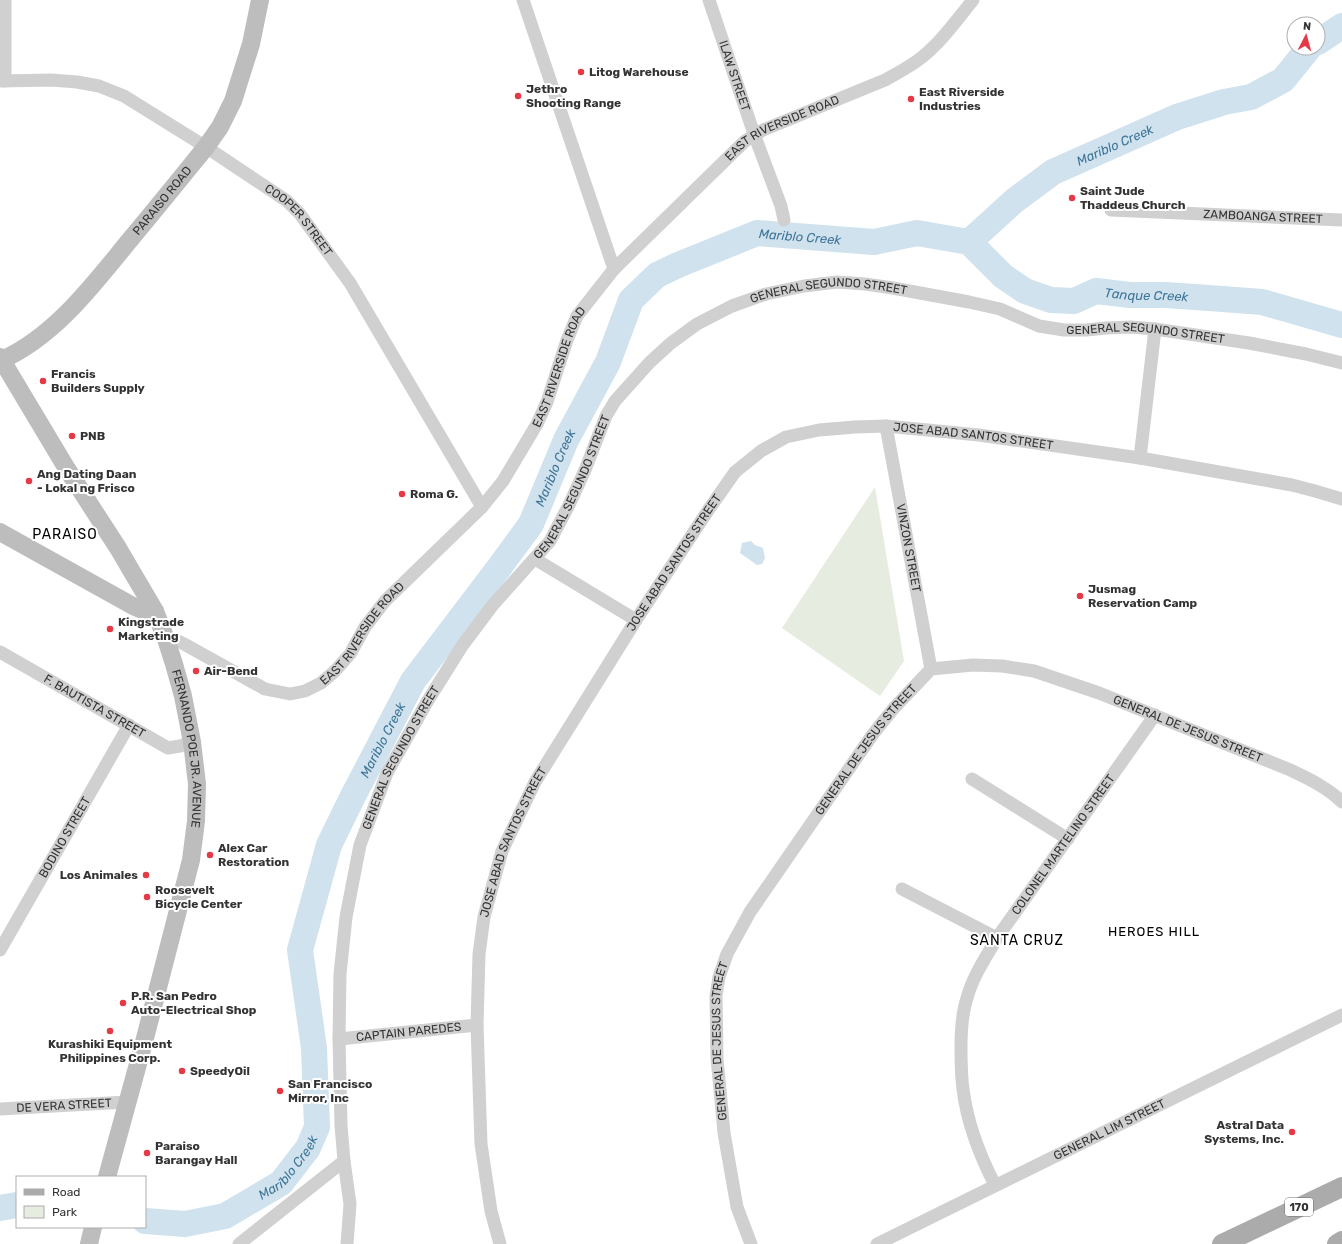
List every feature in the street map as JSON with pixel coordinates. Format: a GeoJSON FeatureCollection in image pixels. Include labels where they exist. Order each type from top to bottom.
{"type":"FeatureCollection","features":[{"type":"Feature","properties":{"kind":"main road","name":"PARAISO ROAD"},"geometry":{"type":"LineString","coordinates":[[1,359],[17,353],[36,340],[63,317],[95,283],[206,147],[220,127],[233,101],[251,44],[260,0]]}},
{"type":"Feature","properties":{"kind":"main road","name":"FERNANDO POE JR. AVENUE"},"geometry":{"type":"LineString","coordinates":[[1,359],[67,469],[118,548],[155,611],[166,639],[183,696],[192,742],[197,784],[196,821],[191,860],[107,1176]]}},
{"type":"Feature","properties":{"kind":"main road"},"geometry":{"type":"LineString","coordinates":[[0,532],[133,606],[147,612],[155,611]]}},
{"type":"Feature","properties":{"kind":"main road","name":"170"},"geometry":{"type":"LineString","coordinates":[[1227,1243],[1255,1236],[1342,1187]]}},
{"type":"Feature","properties":{"kind":"main road"},"geometry":{"type":"LineString","coordinates":[[89,1244],[93,1228]]}},
{"type":"Feature","properties":{"kind":"main road"},"geometry":{"type":"LineString","coordinates":[[1337,1244],[1342,1241]]}},
{"type":"Feature","properties":{"kind":"street"},"geometry":{"type":"LineString","coordinates":[[2,81],[5,0]]}},
{"type":"Feature","properties":{"kind":"street"},"geometry":{"type":"LineString","coordinates":[[523,0],[614,269]]}},
{"type":"Feature","properties":{"kind":"street","name":"ILAW STREET"},"geometry":{"type":"LineString","coordinates":[[709,0],[784,220]]}},
{"type":"Feature","properties":{"kind":"street","name":"EAST RIVERSIDE ROAD"},"geometry":{"type":"LineString","coordinates":[[166,639],[178,641],[184,644],[265,689],[290,694],[305,692],[321,683],[335,671],[350,654],[365,628],[385,601],[482,508],[503,481],[537,424],[547,402],[567,340],[577,316],[614,269],[754,134],[885,80],[902,71],[932,48],[973,0]]}},
{"type":"Feature","properties":{"kind":"street","name":"COOPER STREET"},"geometry":{"type":"LineString","coordinates":[[2,81],[51,80],[77,82],[99,86],[124,96],[206,147],[287,201],[300,214],[350,283],[482,508]]}},
{"type":"Feature","properties":{"kind":"street","name":"ZAMBOANGA STREET"},"geometry":{"type":"LineString","coordinates":[[1111,210],[1342,220]]}},
{"type":"Feature","properties":{"kind":"street","name":"GENERAL SEGUNDO STREET"},"geometry":{"type":"LineString","coordinates":[[347,1244],[350,1204],[341,1125],[339,1039],[340,974],[346,917],[360,845],[387,773],[427,702],[462,646],[492,606],[536,559],[550,541],[569,505],[585,470],[606,416],[615,401],[650,362],[671,343],[697,324],[732,306],[766,294],[804,286],[837,282],[886,287],[969,302],[1000,309],[1039,326],[1064,330],[1106,328],[1155,329],[1285,350],[1342,363]]}},
{"type":"Feature","properties":{"kind":"street"},"geometry":{"type":"LineString","coordinates":[[1140,458],[1155,329]]}},
{"type":"Feature","properties":{"kind":"street","name":"JOSE ABAD SANTOS STREET"},"geometry":{"type":"LineString","coordinates":[[500,1244],[491,1211],[481,1144],[477,1025],[479,954],[484,917],[502,851],[535,782],[636,620],[735,472],[761,451],[786,437],[819,430],[886,426],[980,435],[1140,458],[1315,490],[1342,499]]}},
{"type":"Feature","properties":{"kind":"street","name":"VINZON STREET"},"geometry":{"type":"LineString","coordinates":[[886,426],[931,669]]}},
{"type":"Feature","properties":{"kind":"street"},"geometry":{"type":"LineString","coordinates":[[536,559],[636,620]]}},
{"type":"Feature","properties":{"kind":"street","name":"F. BAUTISTA STREET"},"geometry":{"type":"LineString","coordinates":[[0,652],[168,748],[192,742]]}},
{"type":"Feature","properties":{"kind":"street","name":"GENERAL DE JESUS STREET"},"geometry":{"type":"LineString","coordinates":[[751,1244],[737,1207],[724,1133],[717,1058],[716,996],[719,976],[727,954],[754,906],[873,734],[894,708],[931,669],[973,665],[1002,666],[1034,671],[1072,683],[1302,775],[1335,795],[1342,802]]}},
{"type":"Feature","properties":{"kind":"street","name":"COLONEL MARTELINO STREET"},"geometry":{"type":"LineString","coordinates":[[994,1185],[985,1165],[970,1122],[963,1090],[961,1030],[967,998],[979,968],[997,938],[1155,715]]}},
{"type":"Feature","properties":{"kind":"street","name":"BODINO STREET"},"geometry":{"type":"LineString","coordinates":[[0,950],[129,725]]}},
{"type":"Feature","properties":{"kind":"street"},"geometry":{"type":"LineString","coordinates":[[972,779],[1068,839]]}},
{"type":"Feature","properties":{"kind":"street"},"geometry":{"type":"LineString","coordinates":[[902,889],[997,938]]}},
{"type":"Feature","properties":{"kind":"street","name":"GENERAL LIM STREET"},"geometry":{"type":"LineString","coordinates":[[877,1244],[994,1185],[1082,1144],[1342,1015]]}},
{"type":"Feature","properties":{"kind":"street","name":"CAPTAIN PAREDES"},"geometry":{"type":"LineString","coordinates":[[339,1039],[477,1025]]}},
{"type":"Feature","properties":{"kind":"street","name":"DE VERA STREET"},"geometry":{"type":"LineString","coordinates":[[0,1109],[127,1102]]}},
{"type":"Feature","properties":{"kind":"street"},"geometry":{"type":"LineString","coordinates":[[239,1244],[344,1161]]}},
{"type":"Feature","properties":{"kind":"green space"},"geometry":{"type":"Polygon","coordinates":[[[875,487],[904,661],[880,696],[782,628],[875,487]]]}},
{"type":"Feature","properties":{"kind":"water"},"geometry":{"type":"Polygon","coordinates":[[[751,541],[755,545],[763,548],[765,558],[762,564],[757,565],[740,553],[742,543],[751,541]]]}},
{"type":"Feature","properties":{"kind":"waterway","name":"Mariblo Creek"},"geometry":{"type":"LineString","coordinates":[[1326,37],[1342,26]]}},
{"type":"Feature","properties":{"kind":"waterway","name":"Mariblo Creek"},"geometry":{"type":"LineString","coordinates":[[969,242],[1014,201],[1053,172],[1177,117],[1224,102],[1251,97],[1283,80],[1302,56]]}},
{"type":"Feature","properties":{"kind":"waterway","name":"Mariblo Creek"},"geometry":{"type":"LineString","coordinates":[[146,1221],[185,1224],[225,1216],[281,1183],[308,1148],[317,1127],[314,1048],[300,950],[329,845],[413,681],[531,524],[566,440],[608,362],[631,300],[657,275],[757,233],[874,242],[917,233],[969,242]]}},
{"type":"Feature","properties":{"kind":"waterway","name":"Tanque Creek"},"geometry":{"type":"LineString","coordinates":[[969,242],[1003,276],[1025,291],[1051,300],[1074,301],[1096,291],[1130,295],[1165,295],[1262,302],[1342,325]]}},
{"type":"Feature","properties":{"kind":"waterway","name":"Mariblo Creek"},"geometry":{"type":"LineString","coordinates":[[0,1208],[16,1205]]}},
{"type":"Feature","properties":{"kind":"place","name":"Litog Warehouse"},"geometry":{"type":"Point","coordinates":[581,72]}},
{"type":"Feature","properties":{"kind":"place","name":"Jethro Shooting Range"},"geometry":{"type":"Point","coordinates":[518,96]}},
{"type":"Feature","properties":{"kind":"place","name":"East Riverside Industries"},"geometry":{"type":"Point","coordinates":[911,99]}},
{"type":"Feature","properties":{"kind":"place","name":"Saint Jude Thaddeus Church"},"geometry":{"type":"Point","coordinates":[1072,198]}},
{"type":"Feature","properties":{"kind":"place","name":"Francis Builders Supply"},"geometry":{"type":"Point","coordinates":[43,381]}},
{"type":"Feature","properties":{"kind":"place","name":"PNB"},"geometry":{"type":"Point","coordinates":[72,436]}},
{"type":"Feature","properties":{"kind":"place","name":"Ang Dating Daan - Lokal ng Frisco"},"geometry":{"type":"Point","coordinates":[29,481]}},
{"type":"Feature","properties":{"kind":"place","name":"Roma G."},"geometry":{"type":"Point","coordinates":[402,494]}},
{"type":"Feature","properties":{"kind":"place","name":"Jusmag Reservation Camp"},"geometry":{"type":"Point","coordinates":[1080,596]}},
{"type":"Feature","properties":{"kind":"place","name":"Kingstrade Marketing"},"geometry":{"type":"Point","coordinates":[110,629]}},
{"type":"Feature","properties":{"kind":"place","name":"Air-Bend"},"geometry":{"type":"Point","coordinates":[196,671]}},
{"type":"Feature","properties":{"kind":"place","name":"Alex Car Restoration"},"geometry":{"type":"Point","coordinates":[210,855]}},
{"type":"Feature","properties":{"kind":"place","name":"Los Animales"},"geometry":{"type":"Point","coordinates":[146,875]}},
{"type":"Feature","properties":{"kind":"place","name":"Roosevelt Bicycle Center"},"geometry":{"type":"Point","coordinates":[147,897]}},
{"type":"Feature","properties":{"kind":"place","name":"P.R. San Pedro Auto-Electrical Shop"},"geometry":{"type":"Point","coordinates":[123,1003]}},
{"type":"Feature","properties":{"kind":"place","name":"Kurashiki Equipment Philippines Corp."},"geometry":{"type":"Point","coordinates":[110,1031]}},
{"type":"Feature","properties":{"kind":"place","name":"SpeedyOil"},"geometry":{"type":"Point","coordinates":[182,1071]}},
{"type":"Feature","properties":{"kind":"place","name":"San Francisco Mirror, Inc"},"geometry":{"type":"Point","coordinates":[280,1091]}},
{"type":"Feature","properties":{"kind":"place","name":"Astral Data Systems, Inc."},"geometry":{"type":"Point","coordinates":[1292,1132]}},
{"type":"Feature","properties":{"kind":"place","name":"Paraiso Barangay Hall"},"geometry":{"type":"Point","coordinates":[147,1153]}},
{"type":"Feature","properties":{"kind":"district","name":"PARAISO"},"geometry":{"type":"Point","coordinates":[65,534]}},
{"type":"Feature","properties":{"kind":"district","name":"HEROES HILL"},"geometry":{"type":"Point","coordinates":[1154,931]}},
{"type":"Feature","properties":{"kind":"district","name":"SANTA CRUZ"},"geometry":{"type":"Point","coordinates":[1017,940]}}]}
